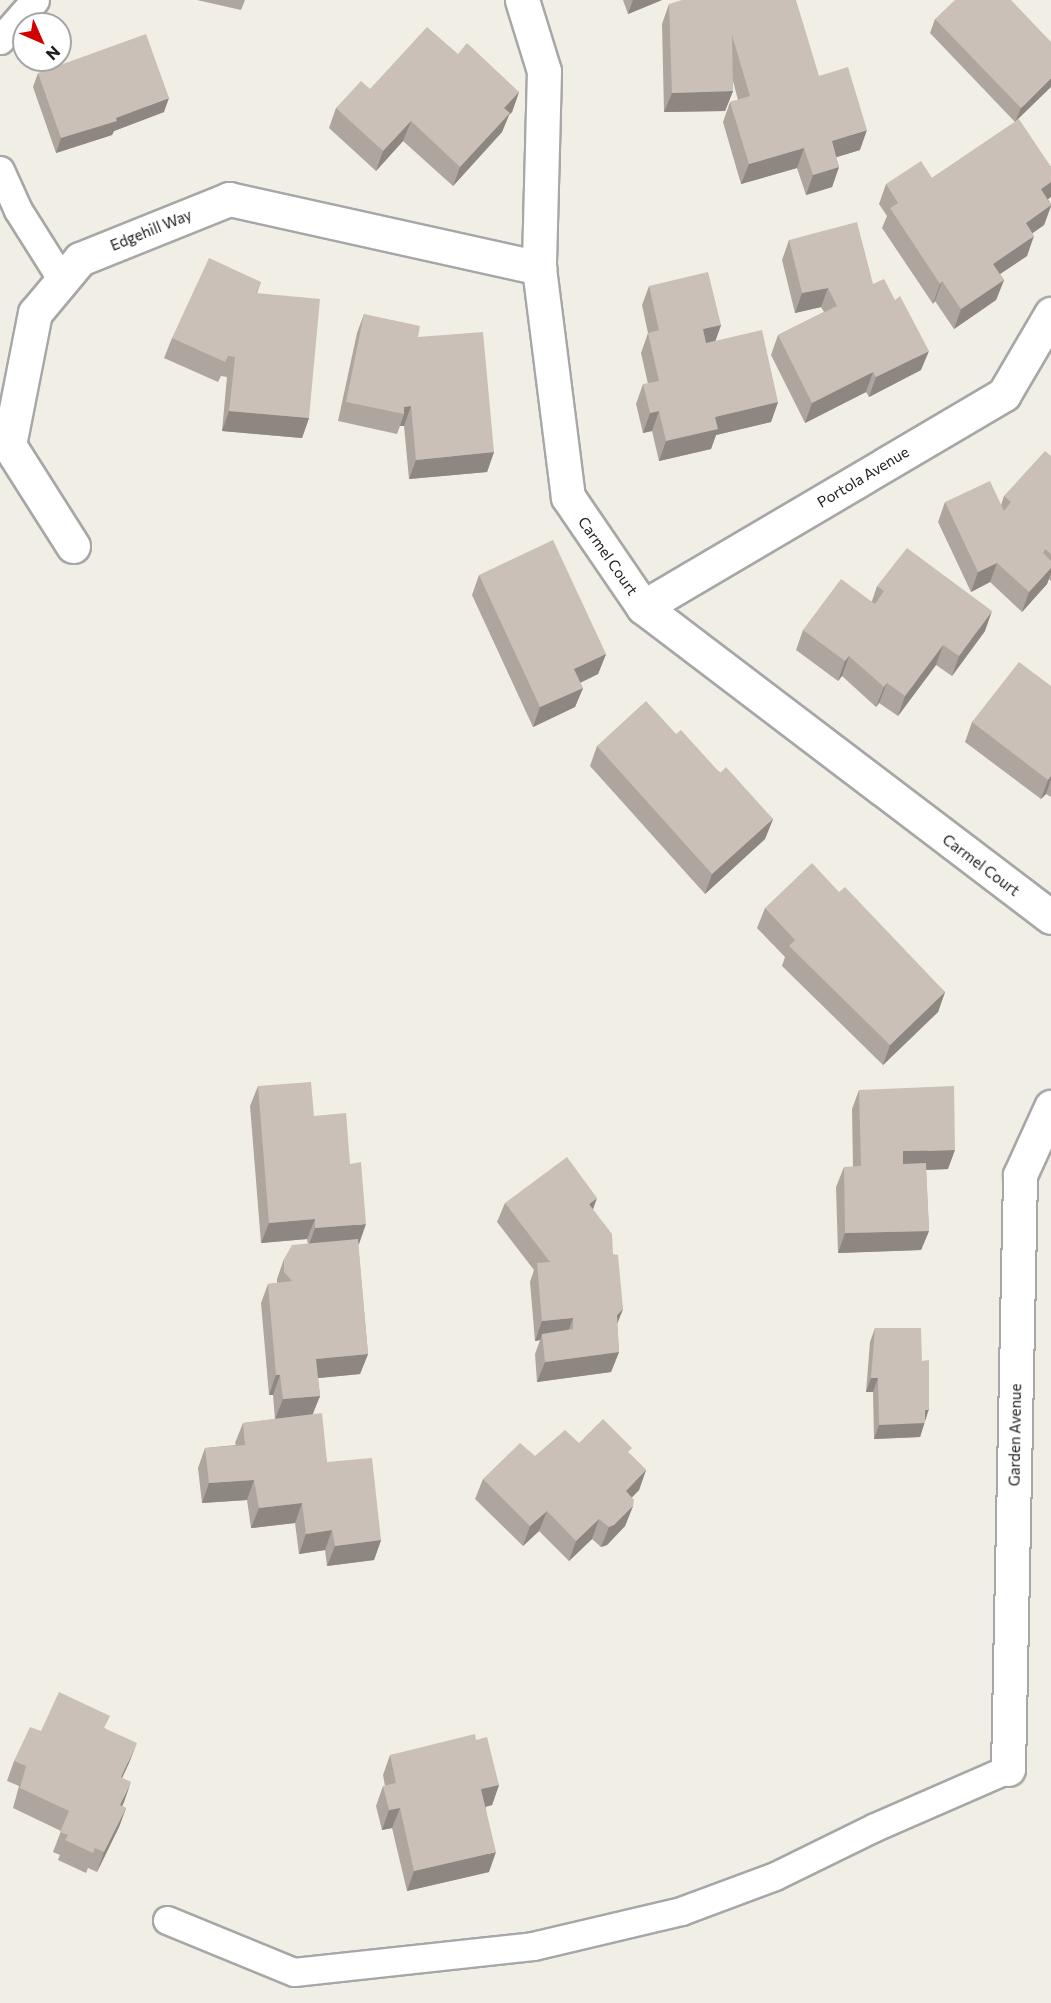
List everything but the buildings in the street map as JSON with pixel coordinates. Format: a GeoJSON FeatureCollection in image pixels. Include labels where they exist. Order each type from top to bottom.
{"type":"FeatureCollection","features":[{"type":"Feature","properties":{"kind":"street","name":"Carmel Court"},"geometry":{"type":"LineString","coordinates":[[522,0],[544,71],[539,268],[568,497],[643,607],[1051,917]]}},
{"type":"Feature","properties":{"kind":"street","name":"Edgehill Way"},"geometry":{"type":"LineString","coordinates":[[73,546],[9,445],[35,313],[80,259],[230,199],[539,268]]}},
{"type":"Feature","properties":{"kind":"street","name":"Portola Avenue"},"geometry":{"type":"LineString","coordinates":[[643,607],[1004,394],[1051,315]]}},
{"type":"Feature","properties":{"kind":"street","name":"Garden Avenue"},"geometry":{"type":"LineString","coordinates":[[1008,1769],[1020,1175],[1051,1107]]}},
{"type":"Feature","properties":{"kind":"lane"},"geometry":{"type":"LineString","coordinates":[[0,40],[35,0]]}},
{"type":"Feature","properties":{"kind":"lane"},"geometry":{"type":"LineString","coordinates":[[0,170],[18,210],[62,280]]}},
{"type":"Feature","properties":{"kind":"lane"},"geometry":{"type":"LineString","coordinates":[[166,1920],[294,1972],[533,1946],[681,1911],[765,1880],[1008,1769]]}}]}
